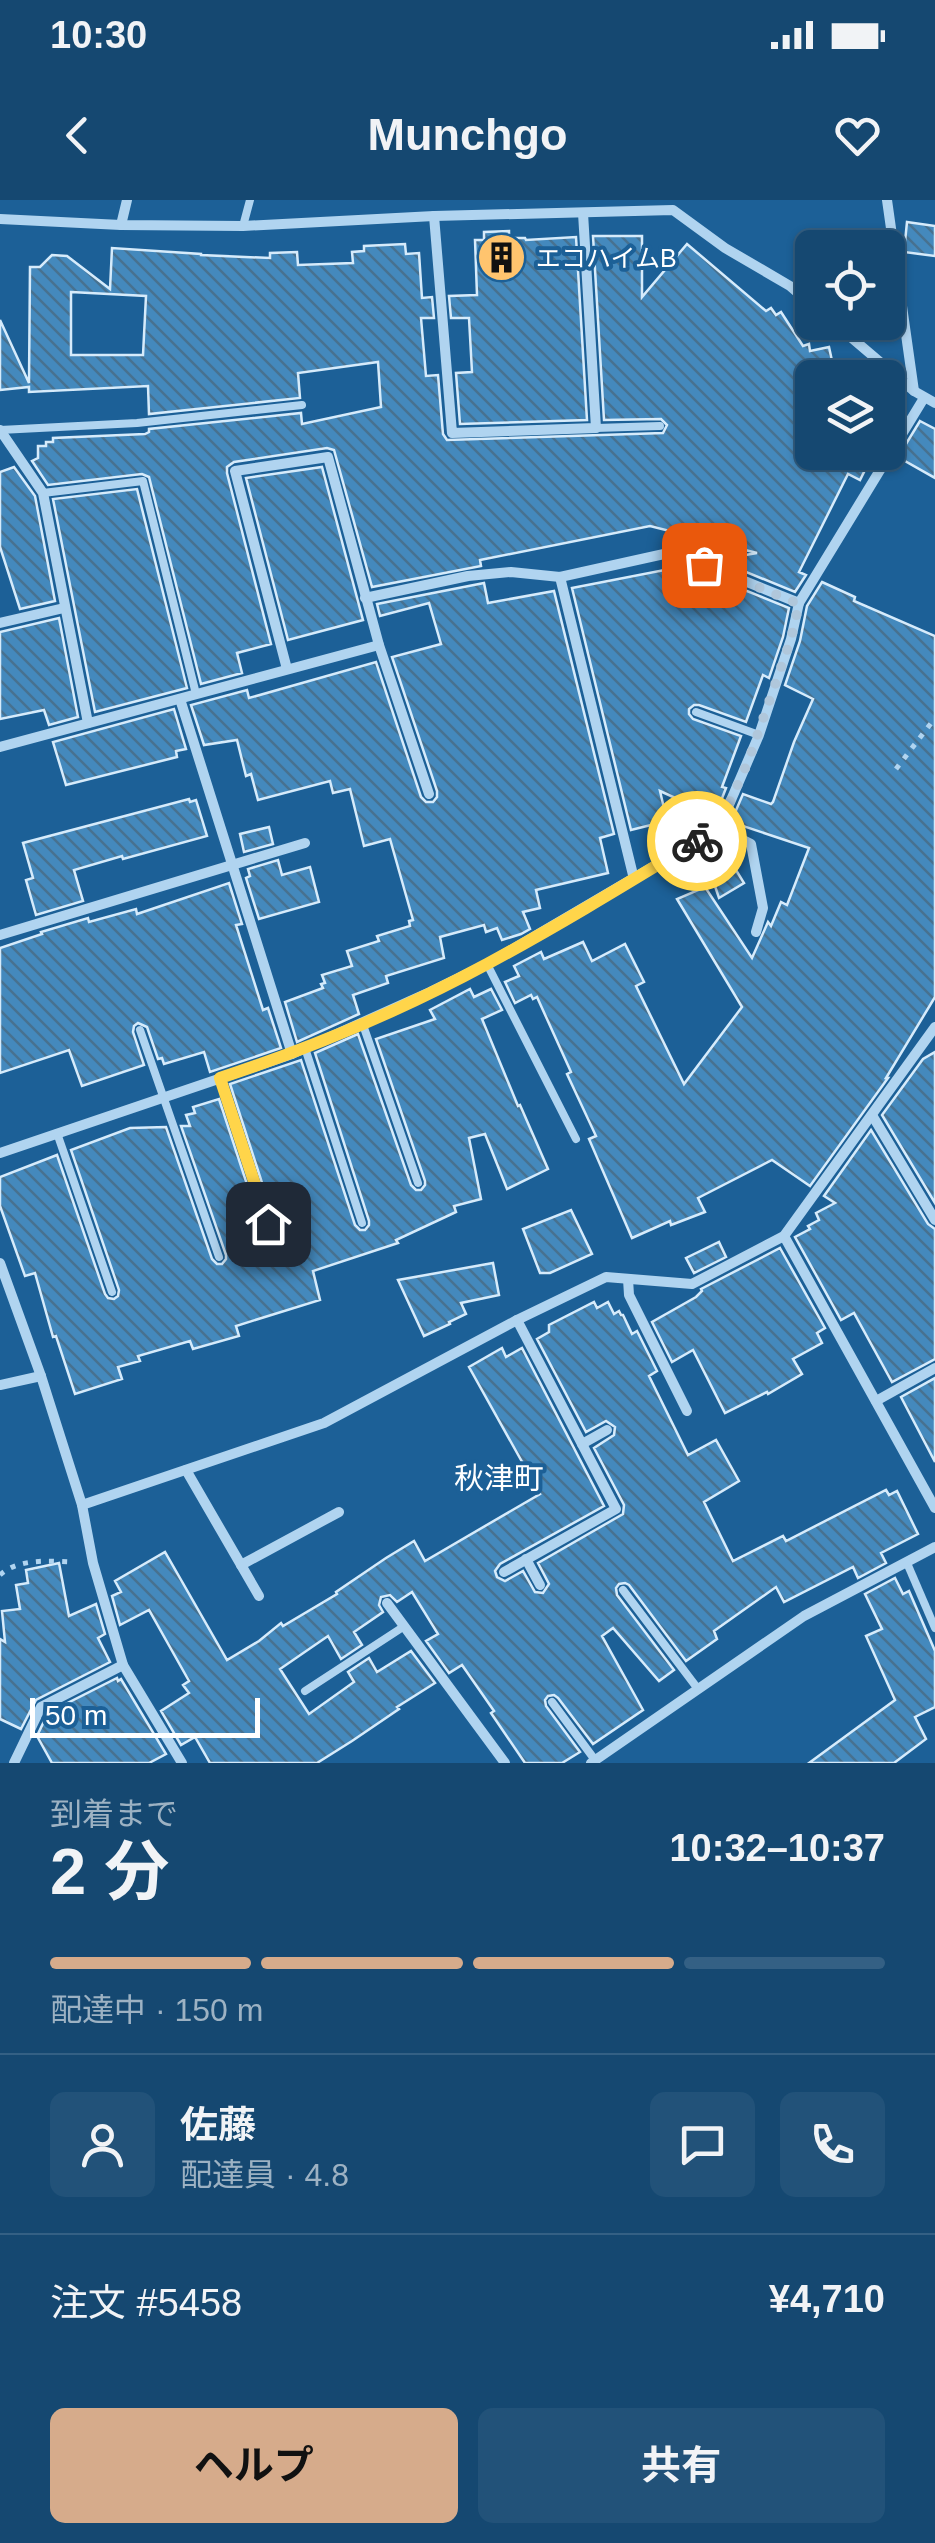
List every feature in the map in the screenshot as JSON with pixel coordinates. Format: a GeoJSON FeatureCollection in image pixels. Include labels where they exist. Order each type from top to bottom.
{"type":"FeatureCollection","features":[{"type":"Feature","properties":{"kind":"street"},"geometry":{"type":"LineString","coordinates":[[122,225],[127,200]]}},
{"type":"Feature","properties":{"kind":"street"},"geometry":{"type":"LineString","coordinates":[[0,1153],[292,1054],[487,964],[718,828],[759,736],[799,604],[924,397],[886,200]]}},
{"type":"Feature","properties":{"kind":"street"},"geometry":{"type":"LineString","coordinates":[[0,219],[243,226],[434,216],[582,214],[614,206],[673,210],[725,248],[795,290]]}},
{"type":"Feature","properties":{"kind":"street"},"geometry":{"type":"LineString","coordinates":[[434,216],[452,433],[596,428],[582,214]]}},
{"type":"Feature","properties":{"kind":"street"},"geometry":{"type":"LineString","coordinates":[[855,340],[924,397]]}},
{"type":"Feature","properties":{"kind":"street"},"geometry":{"type":"LineString","coordinates":[[0,430],[42,494],[88,723]]}},
{"type":"Feature","properties":{"kind":"street"},"geometry":{"type":"LineString","coordinates":[[286,670],[235,471],[328,456],[379,645],[429,794]]}},
{"type":"Feature","properties":{"kind":"street"},"geometry":{"type":"LineString","coordinates":[[365,598],[468,576],[511,572],[560,577],[673,552],[799,604]]}},
{"type":"Feature","properties":{"kind":"street"},"geometry":{"type":"LineString","coordinates":[[560,577],[634,879]]}},
{"type":"Feature","properties":{"kind":"street"},"geometry":{"type":"LineString","coordinates":[[0,623],[64,608]]}},
{"type":"Feature","properties":{"kind":"street"},"geometry":{"type":"LineString","coordinates":[[0,747],[379,645]]}},
{"type":"Feature","properties":{"kind":"street"},"geometry":{"type":"LineString","coordinates":[[180,698],[292,1054]]}},
{"type":"Feature","properties":{"kind":"street"},"geometry":{"type":"LineString","coordinates":[[718,828],[752,844],[763,908],[756,932]]}},
{"type":"Feature","properties":{"kind":"street"},"geometry":{"type":"LineString","coordinates":[[0,935],[305,843]]}},
{"type":"Feature","properties":{"kind":"street"},"geometry":{"type":"LineString","coordinates":[[82,1505],[324,1423],[606,1277],[692,1284],[784,1236],[935,1027]]}},
{"type":"Feature","properties":{"kind":"street"},"geometry":{"type":"LineString","coordinates":[[872,1114],[935,1220]]}},
{"type":"Feature","properties":{"kind":"street"},"geometry":{"type":"LineString","coordinates":[[784,1236],[935,1508]]}},
{"type":"Feature","properties":{"kind":"street"},"geometry":{"type":"LineString","coordinates":[[0,1263],[82,1505],[94,1563],[124,1665],[182,1763]]}},
{"type":"Feature","properties":{"kind":"street"},"geometry":{"type":"LineString","coordinates":[[628,1279],[629,1295],[687,1411]]}},
{"type":"Feature","properties":{"kind":"street"},"geometry":{"type":"LineString","coordinates":[[504,1572],[616,1508],[517,1320]]}},
{"type":"Feature","properties":{"kind":"street"},"geometry":{"type":"LineString","coordinates":[[876,1401],[935,1368]]}},
{"type":"Feature","properties":{"kind":"street"},"geometry":{"type":"LineString","coordinates":[[0,1386],[41,1376]]}},
{"type":"Feature","properties":{"kind":"street"},"geometry":{"type":"LineString","coordinates":[[582,1444],[607,1430]]}},
{"type":"Feature","properties":{"kind":"street"},"geometry":{"type":"LineString","coordinates":[[186,1470],[258,1596]]}},
{"type":"Feature","properties":{"kind":"street"},"geometry":{"type":"LineString","coordinates":[[241,1566],[340,1512]]}},
{"type":"Feature","properties":{"kind":"street"},"geometry":{"type":"LineString","coordinates":[[593,1761],[804,1616],[935,1547]]}},
{"type":"Feature","properties":{"kind":"street"},"geometry":{"type":"LineString","coordinates":[[526,1559],[540,1585]]}},
{"type":"Feature","properties":{"kind":"street"},"geometry":{"type":"LineString","coordinates":[[387,1603],[504,1763]]}},
{"type":"Feature","properties":{"kind":"street"},"geometry":{"type":"LineString","coordinates":[[14,1763],[41,1707],[124,1665]]}},
{"type":"Feature","properties":{"kind":"lane"},"geometry":{"type":"LineString","coordinates":[[243,226],[250,200]]}},
{"type":"Feature","properties":{"kind":"lane"},"geometry":{"type":"LineString","coordinates":[[0,430],[137,423],[302,405]]}},
{"type":"Feature","properties":{"kind":"lane"},"geometry":{"type":"LineString","coordinates":[[596,428],[660,426]]}},
{"type":"Feature","properties":{"kind":"lane"},"geometry":{"type":"LineString","coordinates":[[42,494],[143,481],[196,694]]}},
{"type":"Feature","properties":{"kind":"lane"},"geometry":{"type":"LineString","coordinates":[[696,712],[759,736]]}},
{"type":"Feature","properties":{"kind":"lane"},"geometry":{"type":"LineString","coordinates":[[487,964],[576,1139]]}},
{"type":"Feature","properties":{"kind":"lane"},"geometry":{"type":"LineString","coordinates":[[362,1022],[418,1183]]}},
{"type":"Feature","properties":{"kind":"lane"},"geometry":{"type":"LineString","coordinates":[[140,1030],[218,1257]]}},
{"type":"Feature","properties":{"kind":"lane"},"geometry":{"type":"LineString","coordinates":[[305,1048],[362,1222]]}},
{"type":"Feature","properties":{"kind":"lane"},"geometry":{"type":"LineString","coordinates":[[220,1078],[268,1224]]}},
{"type":"Feature","properties":{"kind":"lane"},"geometry":{"type":"LineString","coordinates":[[57,1132],[112,1292]]}},
{"type":"Feature","properties":{"kind":"lane"},"geometry":{"type":"LineString","coordinates":[[907,1563],[935,1628]]}},
{"type":"Feature","properties":{"kind":"lane"},"geometry":{"type":"LineString","coordinates":[[624,1590],[698,1689]]}},
{"type":"Feature","properties":{"kind":"lane"},"geometry":{"type":"LineString","coordinates":[[305,1691],[403,1627]]}},
{"type":"Feature","properties":{"kind":"lane"},"geometry":{"type":"LineString","coordinates":[[552,1702],[593,1761]]}},
{"type":"Feature","properties":{"kind":"path"},"geometry":{"type":"LineString","coordinates":[[896,769],[935,718]]}},
{"type":"Feature","properties":{"kind":"path"},"geometry":{"type":"LineString","coordinates":[[0,1574],[9,1566],[94,1563]]}},
{"type":"Feature","properties":{"kind":"building"},"geometry":{"type":"Polygon","coordinates":[[[907,222],[935,226],[935,256],[905,252],[907,222]]]}},
{"type":"Feature","properties":{"kind":"building"},"geometry":{"type":"Polygon","coordinates":[[[509,231],[509,238],[526,240],[576,237],[587,420],[460,424],[456,373],[472,372],[469,318],[451,318],[449,296],[477,295],[475,240],[484,240],[484,232],[509,231]]]}},
{"type":"Feature","properties":{"kind":"building"},"geometry":{"type":"Polygon","coordinates":[[[593,236],[642,236],[642,297],[687,244],[766,311],[771,308],[776,315],[781,312],[795,340],[803,346],[809,344],[810,351],[829,347],[832,360],[795,360],[795,470],[865,470],[860,480],[848,474],[799,572],[806,575],[795,592],[717,560],[757,553],[650,526],[480,560],[481,566],[372,587],[334,450],[234,462],[227,467],[227,473],[271,644],[237,653],[242,673],[201,684],[149,477],[142,474],[48,485],[32,461],[38,458],[38,446],[46,446],[53,438],[145,434],[149,429],[301,413],[302,424],[381,407],[378,362],[298,373],[300,398],[149,414],[148,386],[0,390],[0,320],[29,383],[30,267],[40,267],[52,255],[67,256],[110,289],[112,248],[270,258],[270,253],[297,252],[298,265],[353,263],[352,252],[364,251],[364,246],[405,244],[406,254],[419,253],[422,298],[432,297],[434,318],[421,318],[426,376],[438,375],[443,434],[447,440],[663,433],[667,425],[661,419],[604,420],[593,236]],[[71,292],[71,355],[143,355],[146,296],[71,292]]]}},
{"type":"Feature","properties":{"kind":"building"},"geometry":{"type":"Polygon","coordinates":[[[920,421],[935,429],[935,478],[905,461],[905,446],[920,421]]]}},
{"type":"Feature","properties":{"kind":"building"},"geometry":{"type":"Polygon","coordinates":[[[14,467],[35,496],[55,601],[20,609],[0,547],[0,472],[14,467]]]}},
{"type":"Feature","properties":{"kind":"building"},"geometry":{"type":"Polygon","coordinates":[[[322,467],[363,620],[288,640],[246,478],[322,467]]]}},
{"type":"Feature","properties":{"kind":"building"},"geometry":{"type":"Polygon","coordinates":[[[137,489],[187,688],[95,712],[53,499],[137,489]]]}},
{"type":"Feature","properties":{"kind":"building"},"geometry":{"type":"Polygon","coordinates":[[[685,566],[789,608],[769,678],[763,675],[746,722],[699,705],[689,709],[693,719],[741,736],[715,816],[660,791],[667,821],[631,830],[572,588],[685,566]]]}},
{"type":"Feature","properties":{"kind":"building"},"geometry":{"type":"Polygon","coordinates":[[[822,582],[855,597],[854,601],[935,636],[935,997],[888,1078],[810,1186],[772,1160],[698,1198],[705,1212],[671,1225],[670,1221],[632,1238],[589,1139],[596,1136],[567,1074],[571,1072],[537,997],[533,999],[531,995],[515,1003],[505,982],[519,976],[514,966],[541,952],[544,959],[583,942],[592,961],[625,944],[644,982],[636,986],[684,1084],[742,1007],[677,899],[705,887],[752,958],[781,902],[787,905],[809,848],[731,822],[743,794],[773,802],[813,699],[785,685],[807,606],[822,582]]]}},
{"type":"Feature","properties":{"kind":"building"},"geometry":{"type":"Polygon","coordinates":[[[484,583],[488,603],[554,591],[614,834],[600,838],[608,873],[536,890],[540,908],[523,912],[530,929],[521,934],[502,940],[497,928],[486,932],[484,925],[440,937],[444,958],[386,976],[388,983],[353,995],[359,1014],[297,1042],[285,1002],[323,988],[322,975],[352,966],[347,951],[379,941],[377,936],[410,926],[409,921],[413,920],[390,839],[364,846],[350,789],[333,793],[330,781],[258,800],[251,774],[246,776],[237,740],[204,745],[191,705],[247,690],[249,698],[376,662],[421,797],[433,802],[437,791],[392,657],[441,644],[429,603],[380,616],[377,604],[484,583]]]}},
{"type":"Feature","properties":{"kind":"building"},"geometry":{"type":"Polygon","coordinates":[[[59,618],[78,717],[49,725],[44,710],[0,719],[0,632],[59,618]]]}},
{"type":"Feature","properties":{"kind":"building"},"geometry":{"type":"Polygon","coordinates":[[[174,709],[186,749],[176,751],[177,757],[66,785],[53,742],[174,709]]]}},
{"type":"Feature","properties":{"kind":"building"},"geometry":{"type":"Polygon","coordinates":[[[196,800],[207,836],[74,870],[83,901],[36,915],[26,880],[33,878],[23,843],[196,800]]]}},
{"type":"Feature","properties":{"kind":"building"},"geometry":{"type":"Polygon","coordinates":[[[269,827],[273,844],[244,852],[240,834],[269,827]]]}},
{"type":"Feature","properties":{"kind":"building"},"geometry":{"type":"Polygon","coordinates":[[[717,839],[744,883],[719,898],[702,848],[717,839]]]}},
{"type":"Feature","properties":{"kind":"building"},"geometry":{"type":"Polygon","coordinates":[[[278,860],[282,875],[310,867],[319,902],[259,919],[246,878],[250,876],[248,869],[278,860]]]}},
{"type":"Feature","properties":{"kind":"building"},"geometry":{"type":"Polygon","coordinates":[[[229,883],[242,924],[236,925],[263,1010],[268,1008],[281,1048],[210,1072],[204,1052],[164,1064],[162,1058],[158,1059],[147,1027],[138,1023],[133,1032],[144,1065],[82,1086],[69,1050],[0,1073],[0,948],[88,918],[89,922],[136,909],[137,914],[229,883]]]}},
{"type":"Feature","properties":{"kind":"building"},"geometry":{"type":"Polygon","coordinates":[[[470,989],[474,997],[491,989],[502,1010],[482,1019],[548,1169],[507,1189],[485,1134],[469,1138],[481,1199],[454,1206],[456,1212],[396,1240],[398,1243],[313,1271],[320,1300],[236,1326],[239,1336],[193,1349],[190,1341],[138,1356],[140,1361],[118,1367],[122,1379],[75,1394],[35,1273],[25,1276],[0,1206],[0,1177],[57,1155],[105,1294],[114,1299],[119,1290],[71,1150],[130,1128],[166,1127],[212,1259],[222,1264],[226,1255],[181,1126],[190,1126],[186,1115],[195,1113],[193,1107],[219,1099],[261,1227],[271,1232],[275,1223],[230,1084],[301,1060],[355,1225],[365,1230],[369,1221],[315,1053],[358,1034],[411,1185],[421,1190],[425,1181],[376,1039],[435,1019],[430,1010],[470,989]]]}},
{"type":"Feature","properties":{"kind":"building"},"geometry":{"type":"Polygon","coordinates":[[[935,1052],[935,1203],[882,1115],[923,1059],[935,1052]]]}},
{"type":"Feature","properties":{"kind":"building"},"geometry":{"type":"Polygon","coordinates":[[[871,1130],[928,1224],[935,1229],[935,1359],[892,1382],[854,1313],[841,1320],[795,1237],[819,1220],[816,1213],[835,1203],[824,1196],[871,1130]]]}},
{"type":"Feature","properties":{"kind":"building"},"geometry":{"type":"Polygon","coordinates":[[[571,1210],[592,1254],[550,1273],[540,1273],[523,1229],[571,1210]]]}},
{"type":"Feature","properties":{"kind":"building"},"geometry":{"type":"Polygon","coordinates":[[[719,1242],[726,1257],[694,1273],[686,1258],[719,1242]]]}},
{"type":"Feature","properties":{"kind":"building"},"geometry":{"type":"Polygon","coordinates":[[[780,1248],[825,1328],[817,1333],[822,1343],[793,1359],[802,1374],[725,1413],[693,1350],[672,1362],[652,1322],[696,1297],[701,1289],[780,1248]]]}},
{"type":"Feature","properties":{"kind":"building"},"geometry":{"type":"Polygon","coordinates":[[[493,1263],[499,1295],[461,1303],[466,1314],[424,1336],[398,1280],[493,1263]]]}},
{"type":"Feature","properties":{"kind":"building"},"geometry":{"type":"Polygon","coordinates":[[[594,1302],[597,1308],[608,1302],[614,1314],[619,1311],[623,1315],[632,1334],[637,1331],[657,1371],[649,1376],[688,1455],[716,1440],[739,1481],[704,1502],[733,1561],[783,1536],[786,1541],[886,1490],[889,1495],[897,1491],[918,1534],[881,1553],[886,1563],[858,1578],[853,1567],[784,1602],[776,1587],[714,1631],[717,1639],[686,1661],[629,1585],[619,1584],[617,1595],[674,1670],[659,1681],[613,1628],[602,1636],[643,1710],[593,1744],[558,1698],[548,1696],[546,1706],[580,1752],[562,1763],[525,1763],[462,1665],[449,1673],[426,1641],[438,1634],[412,1592],[397,1602],[390,1595],[381,1597],[379,1605],[383,1612],[354,1632],[362,1645],[341,1659],[328,1636],[280,1669],[309,1714],[354,1682],[348,1672],[369,1658],[377,1672],[411,1651],[435,1683],[352,1741],[317,1763],[210,1763],[195,1737],[181,1745],[161,1711],[189,1693],[183,1685],[189,1681],[149,1610],[120,1625],[112,1596],[121,1592],[115,1581],[165,1552],[227,1660],[281,1623],[283,1626],[337,1594],[414,1541],[425,1561],[540,1494],[469,1367],[502,1348],[506,1357],[522,1348],[604,1506],[500,1564],[495,1571],[497,1577],[505,1581],[523,1571],[535,1592],[543,1593],[549,1584],[538,1563],[623,1514],[624,1505],[594,1448],[614,1435],[615,1427],[606,1421],[586,1432],[537,1339],[549,1332],[549,1325],[594,1302]]]}},
{"type":"Feature","properties":{"kind":"building"},"geometry":{"type":"Polygon","coordinates":[[[935,1378],[935,1462],[901,1397],[935,1378]]]}},
{"type":"Feature","properties":{"kind":"building"},"geometry":{"type":"Polygon","coordinates":[[[59,1563],[69,1616],[96,1604],[105,1634],[98,1638],[110,1662],[36,1700],[21,1729],[0,1719],[0,1639],[5,1642],[2,1611],[20,1609],[16,1585],[28,1583],[26,1570],[59,1563]]]}},
{"type":"Feature","properties":{"kind":"building"},"geometry":{"type":"Polygon","coordinates":[[[895,1578],[903,1594],[909,1591],[935,1651],[935,1707],[915,1717],[926,1739],[894,1763],[809,1763],[895,1700],[866,1636],[882,1629],[865,1594],[895,1578]]]}},
{"type":"Feature","properties":{"kind":"building"},"geometry":{"type":"Polygon","coordinates":[[[117,1678],[166,1754],[149,1763],[52,1763],[37,1736],[48,1713],[117,1678]]]}},
{"type":"Feature","properties":{"kind":"way so far"},"geometry":{"type":"LineString","coordinates":[[697,841],[718,828],[748,762],[791,639],[799,604],[704,565]]}},
{"type":"Feature","properties":{"kind":"place","name":"エコハイムB"},"geometry":{"type":"Point","coordinates":[501,258]}},
{"type":"Feature","properties":{"kind":"district","name":"秋津町"},"geometry":{"type":"Point","coordinates":[499,1478]}},
{"type":"Feature","properties":{"kind":"route"},"geometry":{"type":"LineString","coordinates":[[268,1224],[220,1078],[292,1054],[487,964],[697,841]]}}]}
